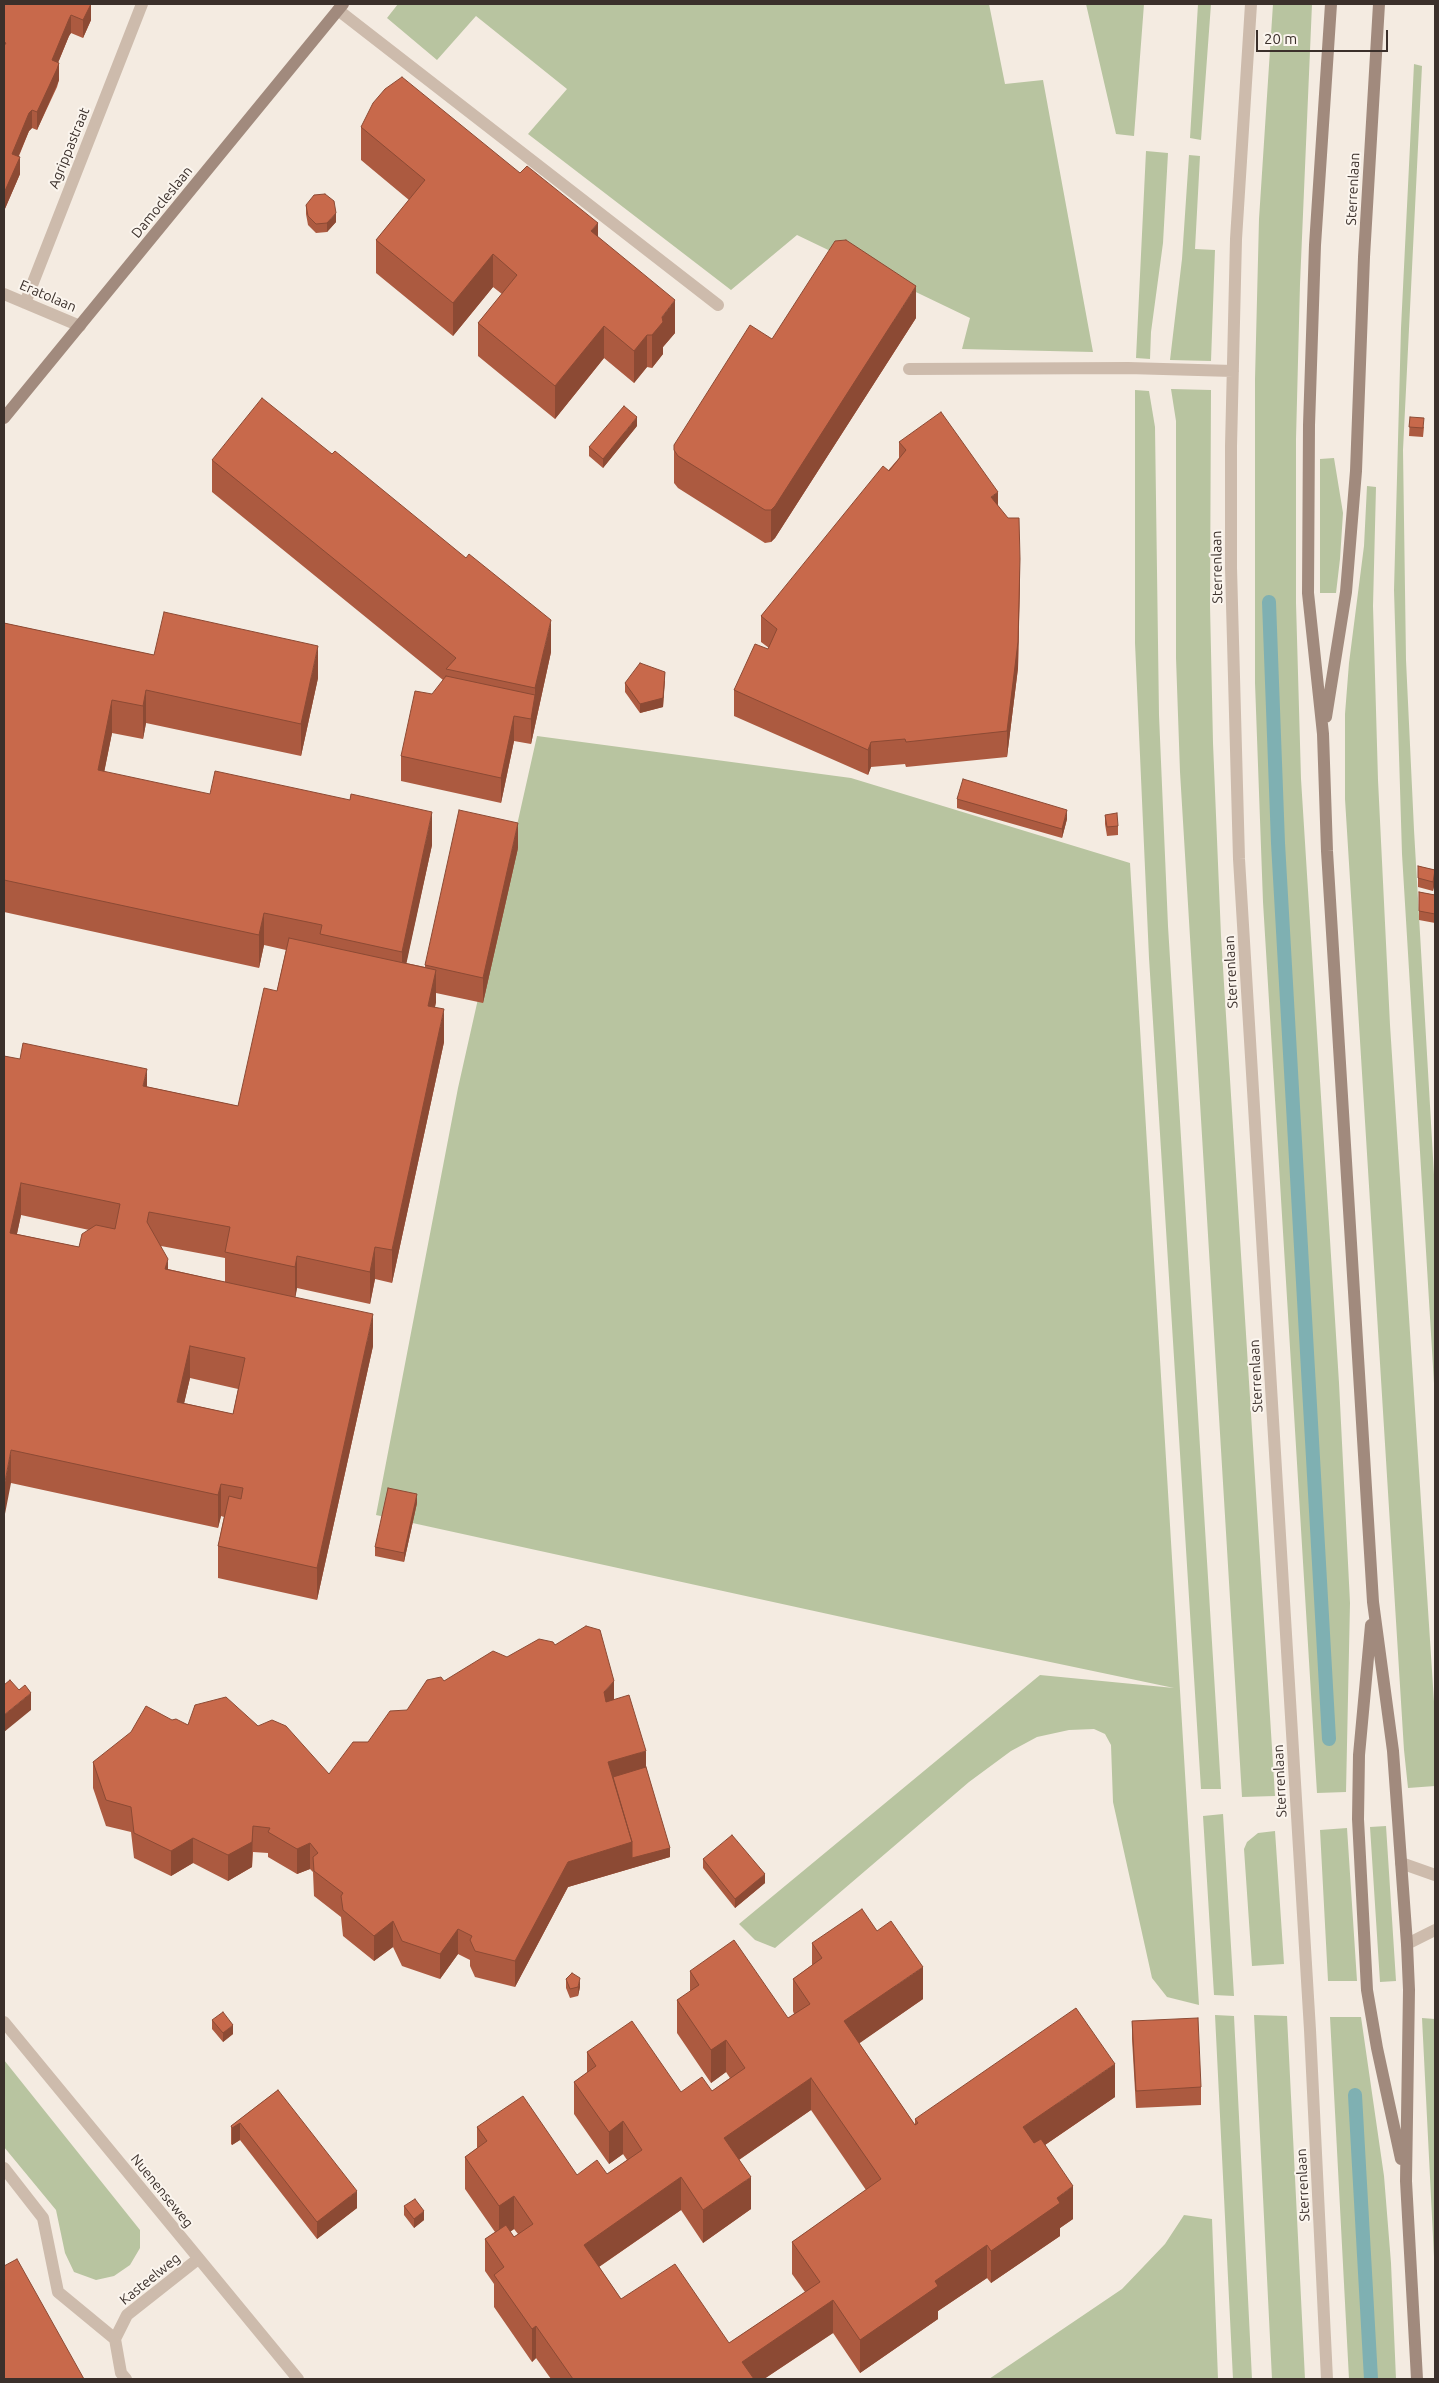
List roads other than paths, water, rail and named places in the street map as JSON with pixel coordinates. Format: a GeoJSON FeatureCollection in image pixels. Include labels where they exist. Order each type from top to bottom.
{"type":"FeatureCollection","features":[{"type":"Feature","properties":{"kind":"main road","name":"Sterrenlaan"},"geometry":{"type":"LineString","coordinates":[[1330,4],[1315,245],[1309,435],[1308,593],[1323,734],[1328,861],[1373,1602],[1393,1751],[1410,1990],[1406,2181],[1417,2379]]}},
{"type":"Feature","properties":{"kind":"main road","name":"Sterrenlaan"},"geometry":{"type":"LineString","coordinates":[[1323,734],[1346,592],[1356,471],[1364,257],[1379,4]]}},
{"type":"Feature","properties":{"kind":"main road","name":"Damocleslaan"},"geometry":{"type":"LineString","coordinates":[[4,418],[340,7]]}},
{"type":"Feature","properties":{"kind":"main road","name":"Sterrenlaan"},"geometry":{"type":"LineString","coordinates":[[1373,1602],[1360,1755],[1358,1819],[1367,1990],[1377,2048],[1406,2181]]}},
{"type":"Feature","properties":{"kind":"street","name":"Agrippastraat"},"geometry":{"type":"LineString","coordinates":[[24,303],[142,4]]}},
{"type":"Feature","properties":{"kind":"street","name":"Sterrenlaan"},"geometry":{"type":"LineString","coordinates":[[1251,4],[1236,239],[1233,371],[1231,559],[1239,859],[1310,2030],[1327,2379]]}},
{"type":"Feature","properties":{"kind":"street"},"geometry":{"type":"LineString","coordinates":[[340,7],[718,306]]}},
{"type":"Feature","properties":{"kind":"street","name":"Eratolaan"},"geometry":{"type":"LineString","coordinates":[[4,294],[80,326]]}},
{"type":"Feature","properties":{"kind":"street"},"geometry":{"type":"LineString","coordinates":[[909,368],[1128,368],[1233,371]]}},
{"type":"Feature","properties":{"kind":"street"},"geometry":{"type":"LineString","coordinates":[[1401,1863],[1435,1875]]}},
{"type":"Feature","properties":{"kind":"street"},"geometry":{"type":"LineString","coordinates":[[1407,1944],[1435,1930]]}},
{"type":"Feature","properties":{"kind":"street","name":"Nuenenseweg"},"geometry":{"type":"LineString","coordinates":[[4,2022],[298,2379]]}},
{"type":"Feature","properties":{"kind":"street"},"geometry":{"type":"LineString","coordinates":[[4,2168],[43,2218],[58,2292],[115,2339],[120,2373],[126,2379]]}},
{"type":"Feature","properties":{"kind":"street","name":"Kasteelweg"},"geometry":{"type":"LineString","coordinates":[[115,2339],[127,2315],[198,2259]]}},
{"type":"Feature","properties":{"kind":"waterway"},"geometry":{"type":"LineString","coordinates":[[1269,602],[1278,843],[1329,1739]]}},
{"type":"Feature","properties":{"kind":"waterway"},"geometry":{"type":"LineString","coordinates":[[1355,2095],[1371,2379]]}}]}
